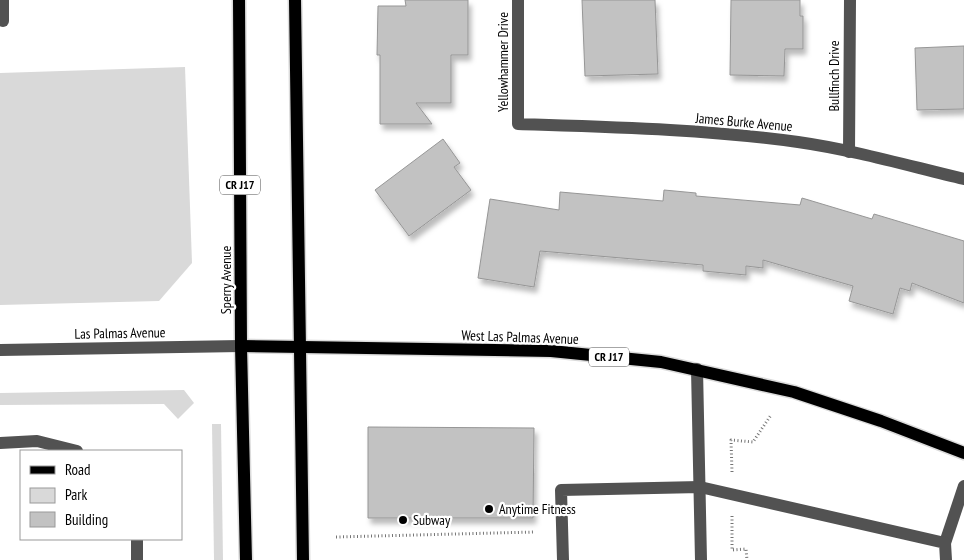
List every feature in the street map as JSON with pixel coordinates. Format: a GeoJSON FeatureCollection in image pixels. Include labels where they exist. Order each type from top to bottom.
{"type":"FeatureCollection","features":[{"type":"Feature","properties":{"kind":"main road","name":"Sperry Avenue"},"geometry":{"type":"LineString","coordinates":[[239,0],[241,346],[246,560]]}},
{"type":"Feature","properties":{"kind":"main road"},"geometry":{"type":"LineString","coordinates":[[295,0],[303,560]]}},
{"type":"Feature","properties":{"kind":"main road","name":"West Las Palmas Avenue"},"geometry":{"type":"LineString","coordinates":[[241,346],[551,351],[662,362],[794,392],[881,421],[964,454]]}},
{"type":"Feature","properties":{"kind":"street"},"geometry":{"type":"LineString","coordinates":[[3,0],[3,21]]}},
{"type":"Feature","properties":{"kind":"street","name":"Yellowhammer Drive"},"geometry":{"type":"LineString","coordinates":[[518,0],[518,124]]}},
{"type":"Feature","properties":{"kind":"street","name":"Bullfinch Drive"},"geometry":{"type":"LineString","coordinates":[[849,152],[850,0]]}},
{"type":"Feature","properties":{"kind":"street","name":"James Burke Avenue"},"geometry":{"type":"LineString","coordinates":[[518,124],[612,127],[798,142],[964,179]]}},
{"type":"Feature","properties":{"kind":"street","name":"Las Palmas Avenue"},"geometry":{"type":"LineString","coordinates":[[0,350],[241,346]]}},
{"type":"Feature","properties":{"kind":"street"},"geometry":{"type":"LineString","coordinates":[[696,369],[701,560]]}},
{"type":"Feature","properties":{"kind":"street"},"geometry":{"type":"LineString","coordinates":[[0,443],[37,441],[72,450]]}},
{"type":"Feature","properties":{"kind":"street"},"geometry":{"type":"LineString","coordinates":[[946,560],[945,543],[964,486]]}},
{"type":"Feature","properties":{"kind":"street"},"geometry":{"type":"LineString","coordinates":[[563,560],[561,490],[700,487],[945,543]]}},
{"type":"Feature","properties":{"kind":"street"},"geometry":{"type":"LineString","coordinates":[[137,540],[137,560]]}},
{"type":"Feature","properties":{"kind":"path"},"geometry":{"type":"LineString","coordinates":[[336,537],[535,532]]}},
{"type":"Feature","properties":{"kind":"green space"},"geometry":{"type":"Polygon","coordinates":[[[185,67],[192,263],[159,301],[0,305],[0,73],[185,67]]]}},
{"type":"Feature","properties":{"kind":"green space"},"geometry":{"type":"Polygon","coordinates":[[[184,390],[194,403],[178,419],[164,404],[0,405],[0,393],[184,390]]]}},
{"type":"Feature","properties":{"kind":"green space"},"geometry":{"type":"Polygon","coordinates":[[[212,424],[221,424],[223,560],[214,560],[212,424]]]}},
{"type":"Feature","properties":{"kind":"building"},"geometry":{"type":"Polygon","coordinates":[[[405,0],[468,0],[468,55],[451,55],[451,103],[416,103],[432,124],[380,124],[380,55],[377,55],[378,6],[406,6],[405,0]]]}},
{"type":"Feature","properties":{"kind":"building"},"geometry":{"type":"Polygon","coordinates":[[[582,0],[655,0],[658,74],[585,76],[582,0]]]}},
{"type":"Feature","properties":{"kind":"building"},"geometry":{"type":"Polygon","coordinates":[[[731,0],[800,0],[800,16],[803,16],[803,49],[785,49],[784,76],[730,75],[731,0]]]}},
{"type":"Feature","properties":{"kind":"building"},"geometry":{"type":"Polygon","coordinates":[[[964,46],[964,109],[917,110],[915,48],[964,46]]]}},
{"type":"Feature","properties":{"kind":"building"},"geometry":{"type":"Polygon","coordinates":[[[443,139],[460,163],[454,167],[471,190],[409,236],[375,190],[443,139]]]}},
{"type":"Feature","properties":{"kind":"building"},"geometry":{"type":"Polygon","coordinates":[[[664,190],[696,193],[696,196],[800,205],[802,198],[872,219],[874,214],[964,241],[964,303],[912,283],[910,291],[900,288],[893,314],[849,301],[853,286],[763,260],[763,268],[746,266],[746,275],[703,271],[703,265],[540,251],[534,287],[478,278],[490,199],[559,210],[560,192],[663,201],[664,190]]]}},
{"type":"Feature","properties":{"kind":"building"},"geometry":{"type":"Polygon","coordinates":[[[368,427],[534,428],[533,518],[368,518],[368,427]]]}},
{"type":"Feature","properties":{"kind":"place","name":"Anytime Fitness"},"geometry":{"type":"Point","coordinates":[489,509]}},
{"type":"Feature","properties":{"kind":"place","name":"Subway"},"geometry":{"type":"Point","coordinates":[403,520]}}]}
